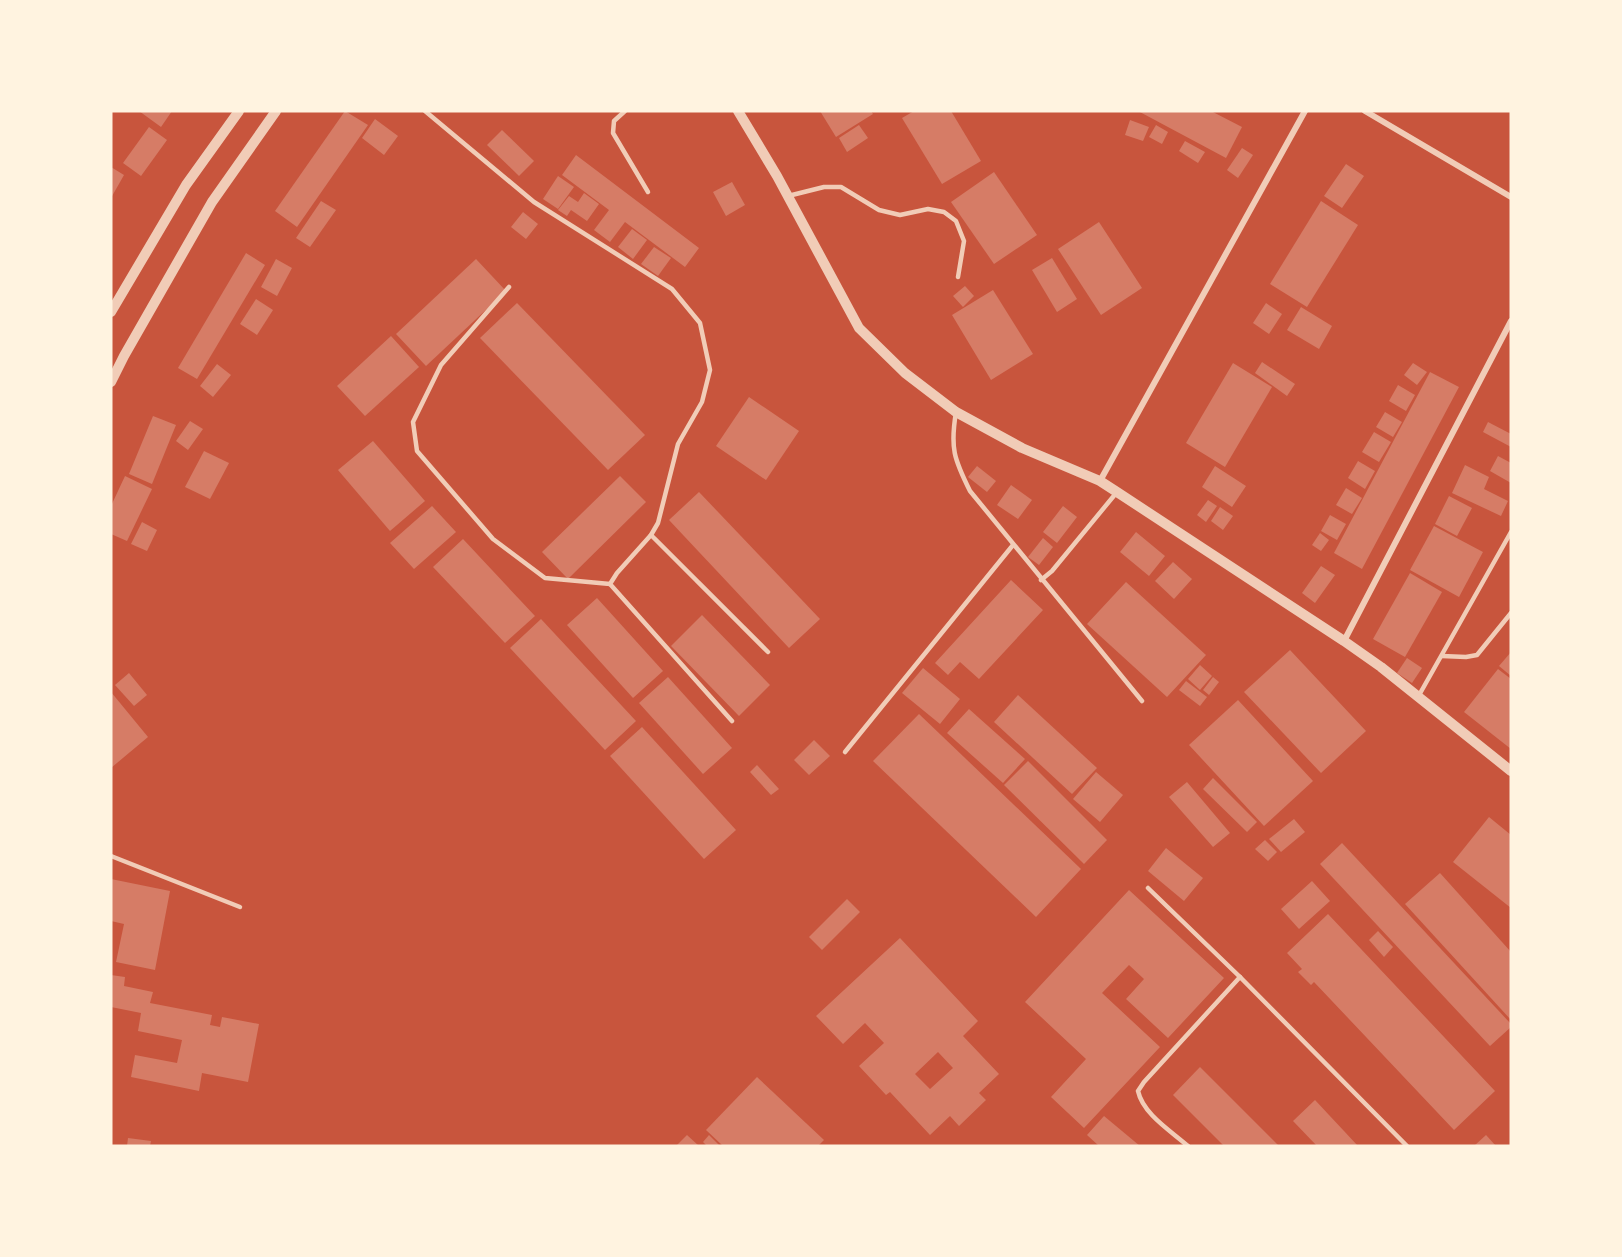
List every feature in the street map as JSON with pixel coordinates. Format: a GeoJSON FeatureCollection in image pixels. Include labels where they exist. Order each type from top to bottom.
{"type":"FeatureCollection","features":[{"type":"Feature","properties":{"kind":"street"},"geometry":{"type":"LineString","coordinates":[[111,312],[186,185],[239,111]]}},
{"type":"Feature","properties":{"kind":"street"},"geometry":{"type":"LineString","coordinates":[[111,382],[212,202],[276,111]]}},
{"type":"Feature","properties":{"kind":"street"},"geometry":{"type":"LineString","coordinates":[[738,111],[788,196],[859,328],[905,373],[956,412],[1022,448],[1100,481],[1344,641],[1511,771]]}},
{"type":"Feature","properties":{"kind":"street"},"geometry":{"type":"LineString","coordinates":[[1100,481],[1305,111]]}},
{"type":"Feature","properties":{"kind":"street"},"geometry":{"type":"LineString","coordinates":[[1365,111],[1511,197]]}},
{"type":"Feature","properties":{"kind":"street"},"geometry":{"type":"LineString","coordinates":[[1344,641],[1511,321]]}},
{"type":"Feature","properties":{"kind":"lane"},"geometry":{"type":"LineString","coordinates":[[425,111],[534,202],[672,289],[700,323],[710,370],[702,402],[678,444],[658,524],[610,584]]}},
{"type":"Feature","properties":{"kind":"lane"},"geometry":{"type":"LineString","coordinates":[[626,111],[614,122],[613,133],[648,192]]}},
{"type":"Feature","properties":{"kind":"lane"},"geometry":{"type":"LineString","coordinates":[[788,196],[824,187],[841,187],[879,210],[900,215],[928,208],[944,212],[956,222],[964,241],[958,277]]}},
{"type":"Feature","properties":{"kind":"lane"},"geometry":{"type":"LineString","coordinates":[[509,288],[441,365],[413,422],[417,451],[493,539],[544,578],[610,584],[732,721]]}},
{"type":"Feature","properties":{"kind":"lane"},"geometry":{"type":"LineString","coordinates":[[956,412],[952,438],[956,463],[976,501],[1142,701]]}},
{"type":"Feature","properties":{"kind":"lane"},"geometry":{"type":"LineString","coordinates":[[1041,580],[1052,571],[1117,492]]}},
{"type":"Feature","properties":{"kind":"lane"},"geometry":{"type":"LineString","coordinates":[[1418,697],[1511,532]]}},
{"type":"Feature","properties":{"kind":"lane"},"geometry":{"type":"LineString","coordinates":[[651,535],[768,652]]}},
{"type":"Feature","properties":{"kind":"lane"},"geometry":{"type":"LineString","coordinates":[[845,752],[1013,545]]}},
{"type":"Feature","properties":{"kind":"lane"},"geometry":{"type":"LineString","coordinates":[[1442,656],[1478,655],[1511,613]]}},
{"type":"Feature","properties":{"kind":"lane"},"geometry":{"type":"LineString","coordinates":[[111,856],[240,907]]}},
{"type":"Feature","properties":{"kind":"lane"},"geometry":{"type":"LineString","coordinates":[[1148,888],[1240,977],[1407,1146]]}},
{"type":"Feature","properties":{"kind":"lane"},"geometry":{"type":"LineString","coordinates":[[1188,1146],[1149,1111],[1140,1099],[1138,1091],[1240,977]]}},
{"type":"Feature","properties":{"kind":"building"},"geometry":{"type":"Polygon","coordinates":[[[139,111],[172,111],[161,127],[139,111]]]}},
{"type":"Feature","properties":{"kind":"building"},"geometry":{"type":"Polygon","coordinates":[[[345,111],[368,125],[297,227],[275,211],[345,111]]]}},
{"type":"Feature","properties":{"kind":"building"},"geometry":{"type":"Polygon","coordinates":[[[820,111],[871,111],[873,114],[836,137],[820,111]]]}},
{"type":"Feature","properties":{"kind":"building"},"geometry":{"type":"Polygon","coordinates":[[[914,111],[951,111],[981,161],[942,184],[902,118],[914,111]]]}},
{"type":"Feature","properties":{"kind":"building"},"geometry":{"type":"Polygon","coordinates":[[[1138,111],[1211,111],[1242,127],[1226,158],[1138,111]]]}},
{"type":"Feature","properties":{"kind":"building"},"geometry":{"type":"Polygon","coordinates":[[[375,119],[398,136],[384,155],[362,138],[375,119]]]}},
{"type":"Feature","properties":{"kind":"building"},"geometry":{"type":"Polygon","coordinates":[[[1130,120],[1149,127],[1143,141],[1125,135],[1130,120]]]}},
{"type":"Feature","properties":{"kind":"building"},"geometry":{"type":"Polygon","coordinates":[[[859,125],[868,138],[847,152],[839,138],[859,125]]]}},
{"type":"Feature","properties":{"kind":"building"},"geometry":{"type":"Polygon","coordinates":[[[1156,125],[1168,132],[1162,144],[1149,137],[1156,125]]]}},
{"type":"Feature","properties":{"kind":"building"},"geometry":{"type":"Polygon","coordinates":[[[149,127],[167,140],[141,176],[123,163],[149,127]]]}},
{"type":"Feature","properties":{"kind":"building"},"geometry":{"type":"Polygon","coordinates":[[[502,130],[534,161],[519,176],[487,145],[502,130]]]}},
{"type":"Feature","properties":{"kind":"building"},"geometry":{"type":"Polygon","coordinates":[[[1185,141],[1205,152],[1198,163],[1179,151],[1185,141]]]}},
{"type":"Feature","properties":{"kind":"building"},"geometry":{"type":"Polygon","coordinates":[[[1242,148],[1253,155],[1238,178],[1227,170],[1242,148]]]}},
{"type":"Feature","properties":{"kind":"building"},"geometry":{"type":"Polygon","coordinates":[[[576,155],[699,248],[685,267],[625,222],[610,242],[594,230],[609,210],[562,175],[576,155]]]}},
{"type":"Feature","properties":{"kind":"building"},"geometry":{"type":"Polygon","coordinates":[[[1346,164],[1364,176],[1342,208],[1324,196],[1346,164]]]}},
{"type":"Feature","properties":{"kind":"building"},"geometry":{"type":"Polygon","coordinates":[[[111,167],[124,175],[111,198],[111,167]]]}},
{"type":"Feature","properties":{"kind":"building"},"geometry":{"type":"Polygon","coordinates":[[[994,172],[1037,235],[994,264],[951,202],[994,172]]]}},
{"type":"Feature","properties":{"kind":"building"},"geometry":{"type":"Polygon","coordinates":[[[558,176],[574,187],[558,209],[543,199],[558,176]]]}},
{"type":"Feature","properties":{"kind":"building"},"geometry":{"type":"Polygon","coordinates":[[[732,182],[745,205],[726,216],[713,192],[732,182]]]}},
{"type":"Feature","properties":{"kind":"building"},"geometry":{"type":"Polygon","coordinates":[[[584,193],[599,204],[587,221],[571,210],[567,216],[558,210],[569,196],[578,202],[584,193]]]}},
{"type":"Feature","properties":{"kind":"building"},"geometry":{"type":"Polygon","coordinates":[[[321,201],[336,210],[310,247],[296,238],[321,201]]]}},
{"type":"Feature","properties":{"kind":"building"},"geometry":{"type":"Polygon","coordinates":[[[1321,201],[1358,225],[1307,307],[1270,284],[1321,201]]]}},
{"type":"Feature","properties":{"kind":"building"},"geometry":{"type":"Polygon","coordinates":[[[523,212],[538,224],[526,239],[511,227],[523,212]]]}},
{"type":"Feature","properties":{"kind":"building"},"geometry":{"type":"Polygon","coordinates":[[[1099,222],[1142,288],[1101,315],[1058,249],[1099,222]]]}},
{"type":"Feature","properties":{"kind":"building"},"geometry":{"type":"Polygon","coordinates":[[[632,229],[647,240],[633,259],[618,247],[632,229]]]}},
{"type":"Feature","properties":{"kind":"building"},"geometry":{"type":"Polygon","coordinates":[[[654,247],[671,258],[658,276],[641,264],[654,247]]]}},
{"type":"Feature","properties":{"kind":"building"},"geometry":{"type":"Polygon","coordinates":[[[246,253],[265,265],[197,379],[178,368],[246,253]]]}},
{"type":"Feature","properties":{"kind":"building"},"geometry":{"type":"Polygon","coordinates":[[[1052,258],[1077,299],[1057,312],[1032,270],[1052,258]]]}},
{"type":"Feature","properties":{"kind":"building"},"geometry":{"type":"Polygon","coordinates":[[[276,259],[292,268],[277,296],[261,287],[276,259]]]}},
{"type":"Feature","properties":{"kind":"building"},"geometry":{"type":"Polygon","coordinates":[[[476,259],[506,291],[426,366],[396,334],[476,259]]]}},
{"type":"Feature","properties":{"kind":"building"},"geometry":{"type":"Polygon","coordinates":[[[965,286],[974,296],[963,307],[953,296],[965,286]]]}},
{"type":"Feature","properties":{"kind":"building"},"geometry":{"type":"Polygon","coordinates":[[[993,290],[1033,354],[991,380],[952,315],[993,290]]]}},
{"type":"Feature","properties":{"kind":"building"},"geometry":{"type":"Polygon","coordinates":[[[256,299],[273,310],[257,335],[240,324],[256,299]]]}},
{"type":"Feature","properties":{"kind":"building"},"geometry":{"type":"Polygon","coordinates":[[[517,303],[645,435],[608,470],[480,338],[517,303]]]}},
{"type":"Feature","properties":{"kind":"building"},"geometry":{"type":"Polygon","coordinates":[[[1266,303],[1282,314],[1269,334],[1253,323],[1266,303]]]}},
{"type":"Feature","properties":{"kind":"building"},"geometry":{"type":"Polygon","coordinates":[[[1301,307],[1332,326],[1319,349],[1287,330],[1301,307]]]}},
{"type":"Feature","properties":{"kind":"building"},"geometry":{"type":"Polygon","coordinates":[[[391,336],[419,367],[365,416],[337,386],[391,336]]]}},
{"type":"Feature","properties":{"kind":"building"},"geometry":{"type":"Polygon","coordinates":[[[1262,362],[1295,384],[1287,396],[1255,373],[1262,362]]]}},
{"type":"Feature","properties":{"kind":"building"},"geometry":{"type":"Polygon","coordinates":[[[1233,363],[1272,387],[1225,467],[1186,443],[1233,363]]]}},
{"type":"Feature","properties":{"kind":"building"},"geometry":{"type":"Polygon","coordinates":[[[1413,363],[1427,372],[1417,385],[1404,375],[1413,363]]]}},
{"type":"Feature","properties":{"kind":"building"},"geometry":{"type":"Polygon","coordinates":[[[217,364],[231,375],[213,397],[200,386],[217,364]]]}},
{"type":"Feature","properties":{"kind":"building"},"geometry":{"type":"Polygon","coordinates":[[[1430,372],[1459,387],[1362,569],[1334,553],[1430,372]]]}},
{"type":"Feature","properties":{"kind":"building"},"geometry":{"type":"Polygon","coordinates":[[[1398,385],[1415,395],[1406,411],[1389,401],[1398,385]]]}},
{"type":"Feature","properties":{"kind":"building"},"geometry":{"type":"Polygon","coordinates":[[[749,397],[799,431],[766,480],[716,446],[749,397]]]}},
{"type":"Feature","properties":{"kind":"building"},"geometry":{"type":"Polygon","coordinates":[[[1385,412],[1402,422],[1393,437],[1376,427],[1385,412]]]}},
{"type":"Feature","properties":{"kind":"building"},"geometry":{"type":"Polygon","coordinates":[[[153,416],[176,425],[152,484],[129,474],[153,416]]]}},
{"type":"Feature","properties":{"kind":"building"},"geometry":{"type":"Polygon","coordinates":[[[190,421],[203,429],[188,450],[176,441],[190,421]]]}},
{"type":"Feature","properties":{"kind":"building"},"geometry":{"type":"Polygon","coordinates":[[[1488,422],[1511,434],[1511,447],[1483,432],[1488,422]]]}},
{"type":"Feature","properties":{"kind":"building"},"geometry":{"type":"Polygon","coordinates":[[[1374,432],[1391,442],[1379,462],[1362,452],[1374,432]]]}},
{"type":"Feature","properties":{"kind":"building"},"geometry":{"type":"Polygon","coordinates":[[[373,441],[425,501],[390,531],[338,470],[373,441]]]}},
{"type":"Feature","properties":{"kind":"building"},"geometry":{"type":"Polygon","coordinates":[[[204,451],[229,463],[210,499],[185,487],[204,451]]]}},
{"type":"Feature","properties":{"kind":"building"},"geometry":{"type":"Polygon","coordinates":[[[1498,456],[1511,463],[1511,483],[1490,471],[1498,456]]]}},
{"type":"Feature","properties":{"kind":"building"},"geometry":{"type":"Polygon","coordinates":[[[1358,461],[1375,471],[1365,489],[1348,478],[1358,461]]]}},
{"type":"Feature","properties":{"kind":"building"},"geometry":{"type":"Polygon","coordinates":[[[1465,465],[1489,477],[1484,489],[1508,501],[1501,516],[1452,493],[1465,465]]]}},
{"type":"Feature","properties":{"kind":"building"},"geometry":{"type":"Polygon","coordinates":[[[977,466],[996,481],[987,492],[968,477],[977,466]]]}},
{"type":"Feature","properties":{"kind":"building"},"geometry":{"type":"Polygon","coordinates":[[[1215,466],[1246,486],[1232,507],[1202,487],[1215,466]]]}},
{"type":"Feature","properties":{"kind":"building"},"geometry":{"type":"Polygon","coordinates":[[[125,476],[152,489],[127,541],[111,534],[111,506],[125,476]]]}},
{"type":"Feature","properties":{"kind":"building"},"geometry":{"type":"Polygon","coordinates":[[[620,476],[646,502],[568,579],[542,552],[620,476]]]}},
{"type":"Feature","properties":{"kind":"building"},"geometry":{"type":"Polygon","coordinates":[[[1011,485],[1032,500],[1018,519],[997,505],[1011,485]]]}},
{"type":"Feature","properties":{"kind":"building"},"geometry":{"type":"Polygon","coordinates":[[[1346,488],[1362,498],[1352,514],[1336,505],[1346,488]]]}},
{"type":"Feature","properties":{"kind":"building"},"geometry":{"type":"Polygon","coordinates":[[[699,492],[820,619],[789,648],[669,520],[699,492]]]}},
{"type":"Feature","properties":{"kind":"building"},"geometry":{"type":"Polygon","coordinates":[[[1449,496],[1472,508],[1457,536],[1435,524],[1449,496]]]}},
{"type":"Feature","properties":{"kind":"building"},"geometry":{"type":"Polygon","coordinates":[[[1208,500],[1217,506],[1206,522],[1197,515],[1208,500]]]}},
{"type":"Feature","properties":{"kind":"building"},"geometry":{"type":"Polygon","coordinates":[[[432,506],[456,532],[414,569],[390,543],[432,506]]]}},
{"type":"Feature","properties":{"kind":"building"},"geometry":{"type":"Polygon","coordinates":[[[1063,506],[1077,517],[1057,543],[1043,532],[1063,506]]]}},
{"type":"Feature","properties":{"kind":"building"},"geometry":{"type":"Polygon","coordinates":[[[1220,507],[1233,516],[1223,530],[1211,521],[1220,507]]]}},
{"type":"Feature","properties":{"kind":"building"},"geometry":{"type":"Polygon","coordinates":[[[1330,515],[1346,524],[1337,540],[1321,531],[1330,515]]]}},
{"type":"Feature","properties":{"kind":"building"},"geometry":{"type":"Polygon","coordinates":[[[142,522],[157,530],[147,551],[131,544],[142,522]]]}},
{"type":"Feature","properties":{"kind":"building"},"geometry":{"type":"Polygon","coordinates":[[[1434,526],[1483,552],[1459,597],[1410,570],[1434,526]]]}},
{"type":"Feature","properties":{"kind":"building"},"geometry":{"type":"Polygon","coordinates":[[[1136,532],[1165,556],[1149,576],[1120,552],[1136,532]]]}},
{"type":"Feature","properties":{"kind":"building"},"geometry":{"type":"Polygon","coordinates":[[[1320,533],[1329,540],[1321,551],[1312,545],[1320,533]]]}},
{"type":"Feature","properties":{"kind":"building"},"geometry":{"type":"Polygon","coordinates":[[[1043,538],[1053,547],[1039,565],[1028,557],[1043,538]]]}},
{"type":"Feature","properties":{"kind":"building"},"geometry":{"type":"Polygon","coordinates":[[[463,539],[535,616],[505,643],[433,567],[463,539]]]}},
{"type":"Feature","properties":{"kind":"building"},"geometry":{"type":"Polygon","coordinates":[[[1173,562],[1192,579],[1174,599],[1155,581],[1173,562]]]}},
{"type":"Feature","properties":{"kind":"building"},"geometry":{"type":"Polygon","coordinates":[[[1321,566],[1335,575],[1315,603],[1302,593],[1321,566]]]}},
{"type":"Feature","properties":{"kind":"building"},"geometry":{"type":"Polygon","coordinates":[[[1410,573],[1442,592],[1405,657],[1373,639],[1410,573]]]}},
{"type":"Feature","properties":{"kind":"building"},"geometry":{"type":"Polygon","coordinates":[[[1011,580],[1043,610],[979,679],[960,662],[948,675],[935,663],[1011,580]]]}},
{"type":"Feature","properties":{"kind":"building"},"geometry":{"type":"Polygon","coordinates":[[[1126,582],[1206,655],[1167,697],[1087,624],[1126,582]]]}},
{"type":"Feature","properties":{"kind":"building"},"geometry":{"type":"Polygon","coordinates":[[[597,598],[663,671],[633,698],[567,625],[597,598]]]}},
{"type":"Feature","properties":{"kind":"building"},"geometry":{"type":"Polygon","coordinates":[[[702,615],[770,685],[739,716],[671,646],[702,615]]]}},
{"type":"Feature","properties":{"kind":"building"},"geometry":{"type":"Polygon","coordinates":[[[541,619],[636,721],[605,750],[510,648],[541,619]]]}},
{"type":"Feature","properties":{"kind":"building"},"geometry":{"type":"Polygon","coordinates":[[[1290,650],[1366,731],[1321,773],[1244,692],[1290,650]]]}},
{"type":"Feature","properties":{"kind":"building"},"geometry":{"type":"Polygon","coordinates":[[[1511,652],[1511,676],[1499,666],[1511,652]]]}},
{"type":"Feature","properties":{"kind":"building"},"geometry":{"type":"Polygon","coordinates":[[[1407,658],[1422,668],[1412,683],[1397,673],[1407,658]]]}},
{"type":"Feature","properties":{"kind":"building"},"geometry":{"type":"Polygon","coordinates":[[[1200,665],[1212,676],[1200,690],[1188,679],[1200,665]]]}},
{"type":"Feature","properties":{"kind":"building"},"geometry":{"type":"Polygon","coordinates":[[[923,668],[960,699],[940,724],[902,693],[923,668]]]}},
{"type":"Feature","properties":{"kind":"building"},"geometry":{"type":"Polygon","coordinates":[[[1498,669],[1511,679],[1511,749],[1464,712],[1498,669]]]}},
{"type":"Feature","properties":{"kind":"building"},"geometry":{"type":"Polygon","coordinates":[[[129,673],[147,695],[134,706],[115,685],[129,673]]]}},
{"type":"Feature","properties":{"kind":"building"},"geometry":{"type":"Polygon","coordinates":[[[668,677],[732,748],[703,774],[639,703],[668,677]]]}},
{"type":"Feature","properties":{"kind":"building"},"geometry":{"type":"Polygon","coordinates":[[[1213,677],[1219,682],[1209,695],[1203,690],[1213,677]]]}},
{"type":"Feature","properties":{"kind":"building"},"geometry":{"type":"Polygon","coordinates":[[[1186,681],[1207,697],[1200,706],[1179,690],[1186,681]]]}},
{"type":"Feature","properties":{"kind":"building"},"geometry":{"type":"Polygon","coordinates":[[[111,692],[148,737],[111,768],[111,692]]]}},
{"type":"Feature","properties":{"kind":"building"},"geometry":{"type":"Polygon","coordinates":[[[1018,695],[1097,768],[1072,794],[994,722],[1018,695]]]}},
{"type":"Feature","properties":{"kind":"building"},"geometry":{"type":"Polygon","coordinates":[[[1238,700],[1313,781],[1264,826],[1189,745],[1238,700]]]}},
{"type":"Feature","properties":{"kind":"building"},"geometry":{"type":"Polygon","coordinates":[[[969,709],[1025,759],[1003,783],[947,733],[969,709]]]}},
{"type":"Feature","properties":{"kind":"building"},"geometry":{"type":"Polygon","coordinates":[[[919,714],[1081,869],[1036,917],[873,761],[919,714]]]}},
{"type":"Feature","properties":{"kind":"building"},"geometry":{"type":"Polygon","coordinates":[[[642,727],[736,830],[704,859],[610,756],[642,727]]]}},
{"type":"Feature","properties":{"kind":"building"},"geometry":{"type":"Polygon","coordinates":[[[814,740],[830,756],[809,775],[794,760],[814,740]]]}},
{"type":"Feature","properties":{"kind":"building"},"geometry":{"type":"Polygon","coordinates":[[[1028,761],[1107,840],[1084,864],[1004,785],[1028,761]]]}},
{"type":"Feature","properties":{"kind":"building"},"geometry":{"type":"Polygon","coordinates":[[[757,765],[779,789],[771,795],[750,772],[757,765]]]}},
{"type":"Feature","properties":{"kind":"building"},"geometry":{"type":"Polygon","coordinates":[[[1096,772],[1123,795],[1100,822],[1073,799],[1096,772]]]}},
{"type":"Feature","properties":{"kind":"building"},"geometry":{"type":"Polygon","coordinates":[[[1213,778],[1257,822],[1247,832],[1203,789],[1213,778]]]}},
{"type":"Feature","properties":{"kind":"building"},"geometry":{"type":"Polygon","coordinates":[[[1187,782],[1230,833],[1213,847],[1169,797],[1187,782]]]}},
{"type":"Feature","properties":{"kind":"building"},"geometry":{"type":"Polygon","coordinates":[[[1489,817],[1511,835],[1511,908],[1453,862],[1489,817]]]}},
{"type":"Feature","properties":{"kind":"building"},"geometry":{"type":"Polygon","coordinates":[[[1294,819],[1305,832],[1281,852],[1269,839],[1294,819]]]}},
{"type":"Feature","properties":{"kind":"building"},"geometry":{"type":"Polygon","coordinates":[[[1265,840],[1277,852],[1268,861],[1255,849],[1265,840]]]}},
{"type":"Feature","properties":{"kind":"building"},"geometry":{"type":"Polygon","coordinates":[[[1342,843],[1511,1024],[1511,1027],[1490,1046],[1320,864],[1342,843]]]}},
{"type":"Feature","properties":{"kind":"building"},"geometry":{"type":"Polygon","coordinates":[[[1166,848],[1203,878],[1184,901],[1148,871],[1166,848]]]}},
{"type":"Feature","properties":{"kind":"building"},"geometry":{"type":"Polygon","coordinates":[[[1440,873],[1511,952],[1511,1020],[1405,904],[1440,873]]]}},
{"type":"Feature","properties":{"kind":"building"},"geometry":{"type":"Polygon","coordinates":[[[111,879],[170,891],[155,970],[116,962],[124,924],[111,921],[111,879]]]}},
{"type":"Feature","properties":{"kind":"building"},"geometry":{"type":"Polygon","coordinates":[[[1312,881],[1330,901],[1299,929],[1281,909],[1312,881]]]}},
{"type":"Feature","properties":{"kind":"building"},"geometry":{"type":"Polygon","coordinates":[[[1129,890],[1224,978],[1168,1038],[1126,999],[1144,979],[1129,965],[1102,993],[1160,1047],[1084,1128],[1051,1097],[1086,1059],[1025,1002],[1129,890]]]}},
{"type":"Feature","properties":{"kind":"building"},"geometry":{"type":"Polygon","coordinates":[[[847,899],[860,912],[822,950],[809,937],[847,899]]]}},
{"type":"Feature","properties":{"kind":"building"},"geometry":{"type":"Polygon","coordinates":[[[1328,914],[1495,1091],[1454,1130],[1314,982],[1311,985],[1298,972],[1302,969],[1287,953],[1328,914]]]}},
{"type":"Feature","properties":{"kind":"building"},"geometry":{"type":"Polygon","coordinates":[[[1378,931],[1393,947],[1384,957],[1369,940],[1378,931]]]}},
{"type":"Feature","properties":{"kind":"building"},"geometry":{"type":"Polygon","coordinates":[[[900,938],[978,1021],[963,1036],[999,1074],[979,1093],[986,1100],[959,1126],[950,1116],[930,1135],[890,1092],[886,1095],[859,1066],[884,1043],[865,1023],[843,1044],[816,1016],[900,938]],[[938,1052],[915,1074],[930,1089],[953,1068],[938,1052]]]}},
{"type":"Feature","properties":{"kind":"building"},"geometry":{"type":"Polygon","coordinates":[[[111,975],[125,977],[124,986],[153,992],[150,1003],[212,1015],[210,1025],[220,1027],[222,1017],[259,1024],[248,1082],[202,1073],[199,1091],[131,1077],[135,1055],[177,1063],[182,1040],[138,1031],[141,1013],[111,1007],[111,975]]]}},
{"type":"Feature","properties":{"kind":"building"},"geometry":{"type":"Polygon","coordinates":[[[1200,1067],[1279,1146],[1224,1146],[1173,1095],[1200,1067]]]}},
{"type":"Feature","properties":{"kind":"building"},"geometry":{"type":"Polygon","coordinates":[[[757,1077],[824,1140],[818,1146],[723,1146],[706,1130],[757,1077]]]}},
{"type":"Feature","properties":{"kind":"building"},"geometry":{"type":"Polygon","coordinates":[[[1315,1100],[1358,1146],[1317,1146],[1293,1121],[1315,1100]]]}},
{"type":"Feature","properties":{"kind":"building"},"geometry":{"type":"Polygon","coordinates":[[[1104,1116],[1140,1146],[1099,1146],[1087,1135],[1104,1116]]]}},
{"type":"Feature","properties":{"kind":"building"},"geometry":{"type":"Polygon","coordinates":[[[687,1135],[699,1146],[676,1146],[687,1135]]]}},
{"type":"Feature","properties":{"kind":"building"},"geometry":{"type":"Polygon","coordinates":[[[709,1135],[720,1146],[707,1146],[703,1142],[709,1135]]]}},
{"type":"Feature","properties":{"kind":"building"},"geometry":{"type":"Polygon","coordinates":[[[1486,1135],[1496,1146],[1474,1146],[1486,1135]]]}},
{"type":"Feature","properties":{"kind":"building"},"geometry":{"type":"Polygon","coordinates":[[[128,1138],[151,1141],[150,1146],[127,1146],[128,1138]]]}}]}
